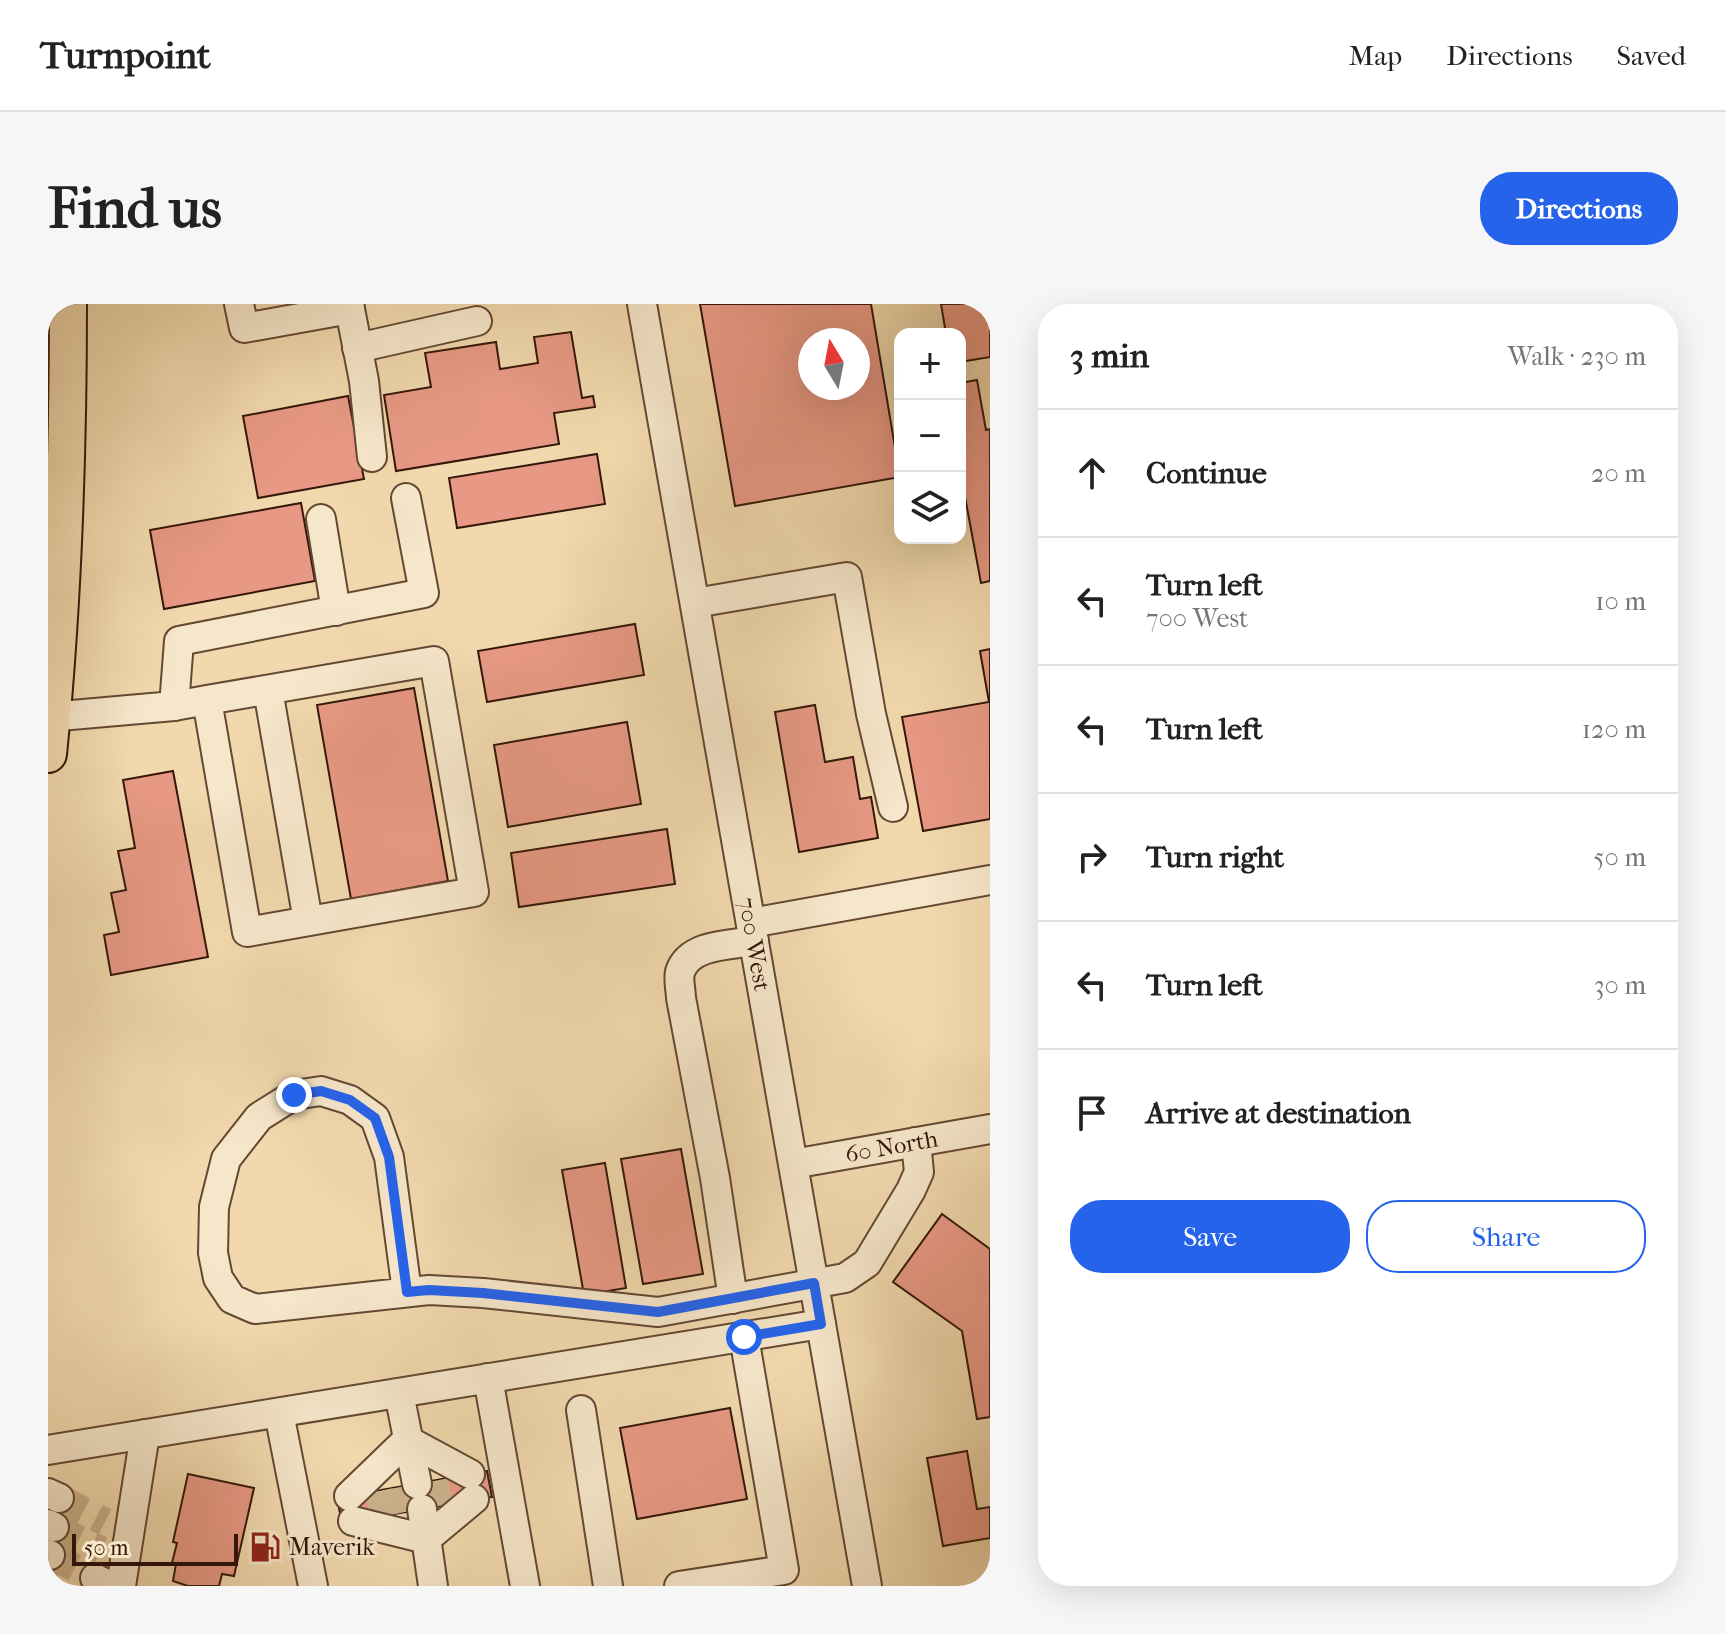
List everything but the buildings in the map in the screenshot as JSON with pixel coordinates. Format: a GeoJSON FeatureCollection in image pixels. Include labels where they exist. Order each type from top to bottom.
{"type":"FeatureCollection","features":[{"type":"Feature","properties":{"kind":"main road"},"geometry":{"type":"LineString","coordinates":[[48,754],[67,431],[68,304]]}},
{"type":"Feature","properties":{"kind":"street"},"geometry":{"type":"LineString","coordinates":[[239,304],[244,328],[349,306],[364,381],[372,457]]}},
{"type":"Feature","properties":{"kind":"street","name":"700 West"},"geometry":{"type":"LineString","coordinates":[[642,304],[867,1586]]}},
{"type":"Feature","properties":{"kind":"street"},"geometry":{"type":"LineString","coordinates":[[357,348],[477,321]]}},
{"type":"Feature","properties":{"kind":"street"},"geometry":{"type":"LineString","coordinates":[[174,706],[179,641],[424,593],[406,498]]}},
{"type":"Feature","properties":{"kind":"street"},"geometry":{"type":"LineString","coordinates":[[321,519],[336,611]]}},
{"type":"Feature","properties":{"kind":"street"},"geometry":{"type":"LineString","coordinates":[[695,603],[847,577],[871,714],[893,807]]}},
{"type":"Feature","properties":{"kind":"street"},"geometry":{"type":"LineString","coordinates":[[50,717],[174,706],[207,700],[434,661],[474,892],[247,932],[207,700]]}},
{"type":"Feature","properties":{"kind":"street"},"geometry":{"type":"LineString","coordinates":[[268,690],[308,921]]}},
{"type":"Feature","properties":{"kind":"street"},"geometry":{"type":"LineString","coordinates":[[733,1299],[715,1178],[681,998],[679,974],[688,958],[752,932],[990,880]]}},
{"type":"Feature","properties":{"kind":"street"},"geometry":{"type":"LineString","coordinates":[[407,1292],[389,1157],[375,1118],[350,1100],[321,1091],[294,1095],[259,1117],[226,1159],[214,1207],[213,1253],[218,1278],[232,1299],[255,1309],[429,1290],[658,1312],[845,1278],[867,1263],[911,1190],[919,1172],[916,1142]]}},
{"type":"Feature","properties":{"kind":"street","name":"60 North"},"geometry":{"type":"LineString","coordinates":[[793,1164],[990,1129]]}},
{"type":"Feature","properties":{"kind":"street"},"geometry":{"type":"LineString","coordinates":[[48,1450],[821,1324]]}},
{"type":"Feature","properties":{"kind":"street"},"geometry":{"type":"LineString","coordinates":[[679,1586],[784,1570],[744,1337]]}},
{"type":"Feature","properties":{"kind":"street"},"geometry":{"type":"LineString","coordinates":[[488,1378],[525,1586]]}},
{"type":"Feature","properties":{"kind":"street"},"geometry":{"type":"LineString","coordinates":[[399,1393],[407,1440],[410,1498],[426,1539],[433,1586]]}},
{"type":"Feature","properties":{"kind":"street"},"geometry":{"type":"LineString","coordinates":[[581,1410],[608,1586]]}},
{"type":"Feature","properties":{"kind":"street"},"geometry":{"type":"LineString","coordinates":[[279,1413],[313,1586]]}},
{"type":"Feature","properties":{"kind":"street"},"geometry":{"type":"LineString","coordinates":[[110,1573],[117,1528],[145,1434]]}},
{"type":"Feature","properties":{"kind":"street"},"geometry":{"type":"LineString","coordinates":[[407,1440],[410,1498],[426,1539]]}},
{"type":"Feature","properties":{"kind":"street"},"geometry":{"type":"LineString","coordinates":[[407,1440],[410,1498],[426,1539]]}},
{"type":"Feature","properties":{"kind":"tunnel"},"geometry":{"type":"LineString","coordinates":[[434,1481],[439,1506]]}},
{"type":"Feature","properties":{"kind":"tunnel"},"geometry":{"type":"LineString","coordinates":[[400,1487],[405,1512]]}},
{"type":"Feature","properties":{"kind":"tunnel"},"geometry":{"type":"LineString","coordinates":[[379,1491],[384,1516]]}},
{"type":"Feature","properties":{"kind":"tunnel"},"geometry":{"type":"LineString","coordinates":[[59,1498],[105,1522]]}},
{"type":"Feature","properties":{"kind":"tunnel"},"geometry":{"type":"LineString","coordinates":[[54,1527],[101,1550]]}},
{"type":"Feature","properties":{"kind":"tunnel"},"geometry":{"type":"LineString","coordinates":[[50,1555],[95,1578]]}},
{"type":"Feature","properties":{"kind":"place","name":"Maverik"},"geometry":{"type":"Point","coordinates":[265,1547]}},
{"type":"Feature","properties":{"kind":"route"},"geometry":{"type":"LineString","coordinates":[[294,1095],[321,1091],[350,1100],[375,1118],[389,1157],[407,1292],[483,1293],[658,1312],[814,1283],[821,1324],[744,1337]]}}]}
